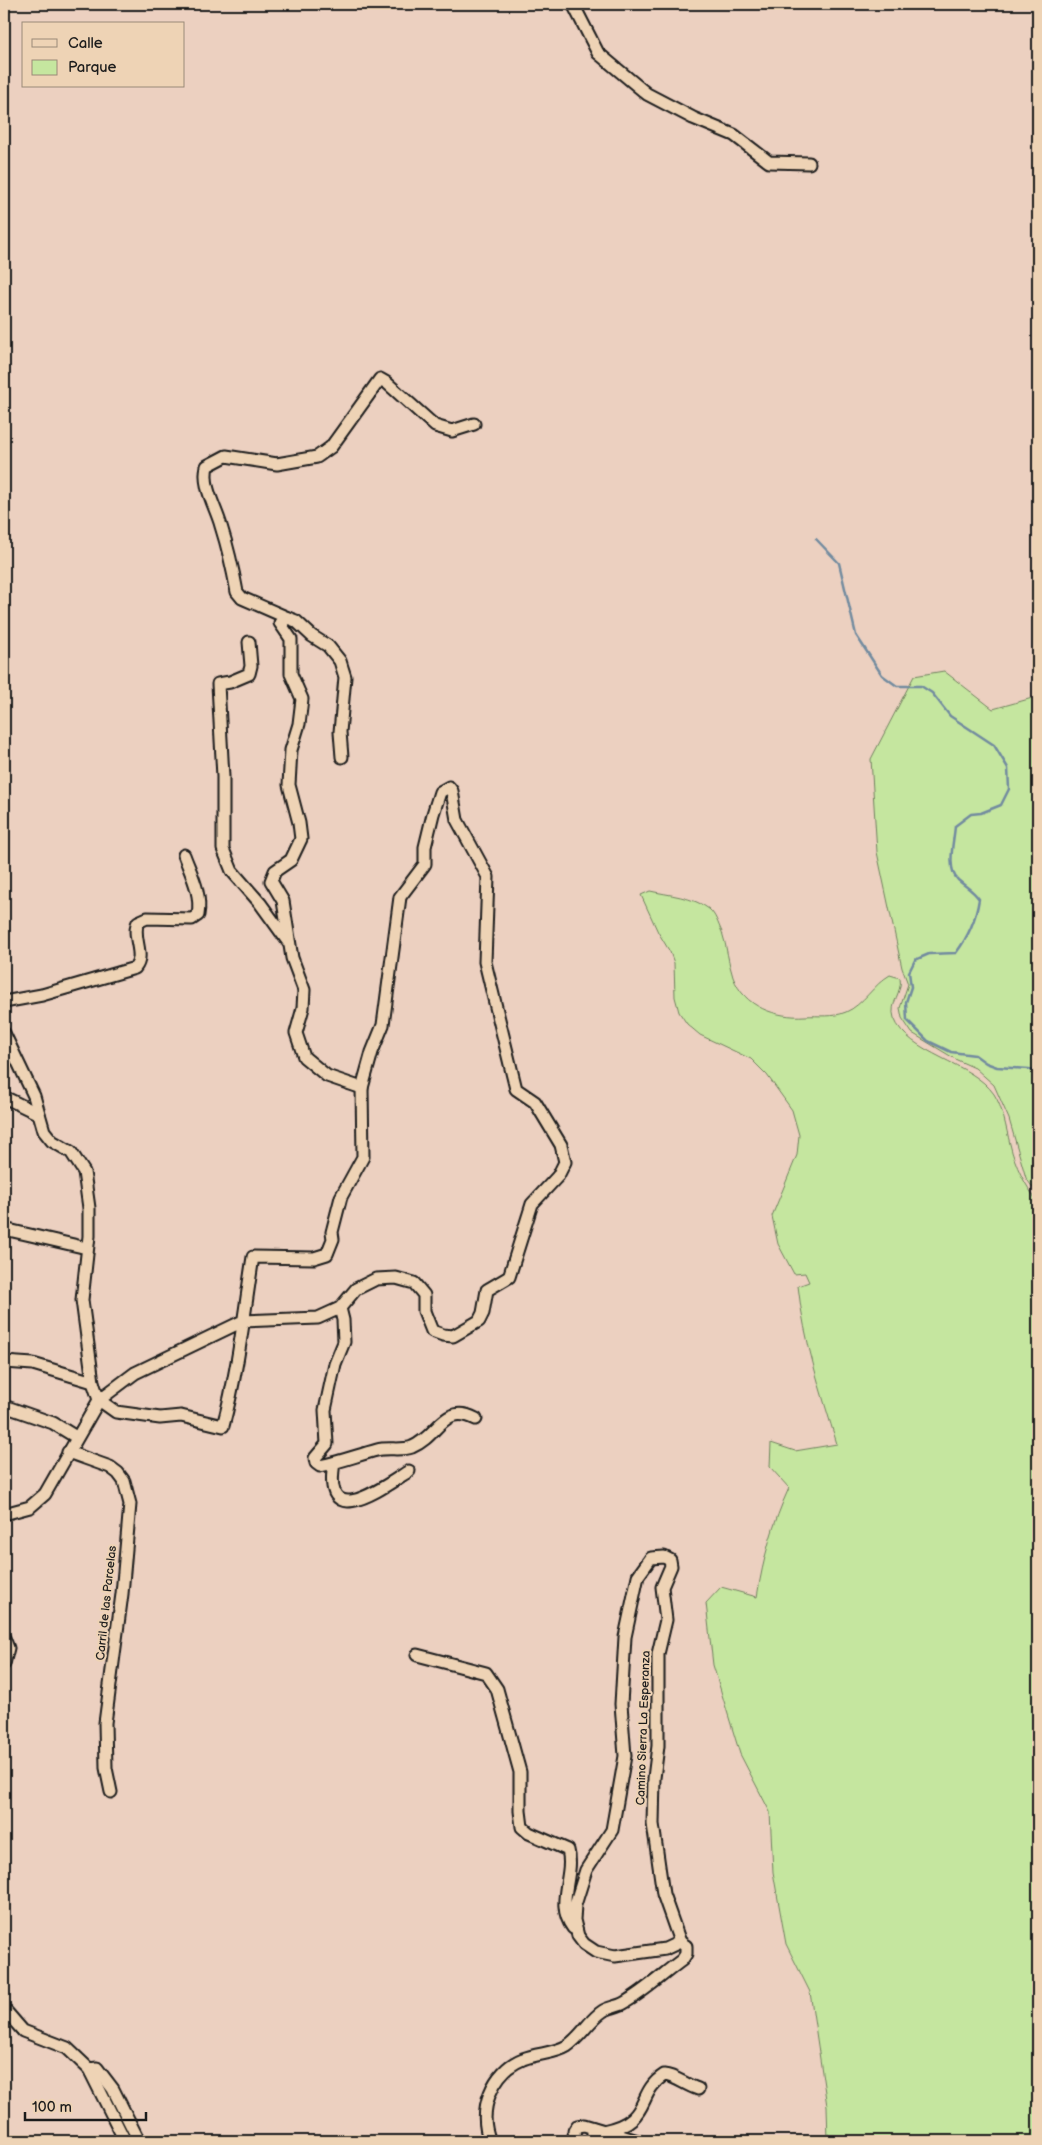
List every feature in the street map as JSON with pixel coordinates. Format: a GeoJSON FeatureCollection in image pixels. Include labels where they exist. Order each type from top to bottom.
{"type":"FeatureCollection","features":[{"type":"Feature","properties":{"kind":"street"},"geometry":{"type":"LineString","coordinates":[[573,4],[598,53],[648,94],[693,118],[734,135],[769,162],[809,163]]}},
{"type":"Feature","properties":{"kind":"street"},"geometry":{"type":"LineString","coordinates":[[342,757],[340,732],[345,677],[340,661],[328,646],[312,636],[296,621],[242,598],[237,592],[221,525],[210,499],[205,475],[207,466],[226,456],[277,464],[318,457],[331,447],[380,379],[387,382],[435,426],[452,431],[474,424]]}},
{"type":"Feature","properties":{"kind":"street"},"geometry":{"type":"LineString","coordinates":[[288,618],[280,623],[291,639],[291,674],[302,699],[291,750],[289,786],[299,823],[301,840],[291,860],[275,871],[271,881],[283,900],[292,958],[304,990],[303,1008],[296,1033],[304,1057],[327,1076],[362,1088]]}},
{"type":"Feature","properties":{"kind":"street"},"geometry":{"type":"LineString","coordinates":[[249,642],[251,666],[249,674],[230,682],[218,684],[223,777],[223,849],[232,871],[260,903],[290,945]]}},
{"type":"Feature","properties":{"kind":"street"},"geometry":{"type":"LineString","coordinates":[[4,1033],[34,1096],[41,1125],[49,1138],[71,1152],[84,1172],[89,1208],[82,1300],[93,1382],[99,1400],[116,1412],[160,1418],[181,1416],[222,1426],[231,1395],[243,1321],[252,1257],[314,1258],[327,1254],[333,1239],[332,1232],[341,1197],[363,1157],[362,1088],[372,1052],[383,1025],[400,897],[425,864],[425,847],[433,814],[440,792],[449,787],[452,791],[457,820],[488,877],[485,962],[516,1088],[535,1102],[561,1145],[565,1162],[558,1176],[532,1204],[509,1277],[487,1290],[483,1313],[479,1321],[461,1334],[443,1336],[432,1331],[424,1311],[424,1295],[414,1283],[396,1278],[376,1279],[356,1289],[340,1308],[318,1318],[243,1321],[135,1373],[99,1400],[76,1437],[45,1494],[30,1507],[4,1514]]}},
{"type":"Feature","properties":{"kind":"street"},"geometry":{"type":"LineString","coordinates":[[4,1002],[42,995],[135,968],[139,959],[136,933],[138,922],[147,918],[192,919],[198,915],[200,904],[198,894],[184,855]]}},
{"type":"Feature","properties":{"kind":"street"},"geometry":{"type":"LineString","coordinates":[[4,1097],[39,1114]]}},
{"type":"Feature","properties":{"kind":"street"},"geometry":{"type":"LineString","coordinates":[[4,1229],[87,1248]]}},
{"type":"Feature","properties":{"kind":"street"},"geometry":{"type":"LineString","coordinates":[[340,1308],[343,1320],[344,1342],[335,1364],[325,1410],[327,1444],[315,1458],[316,1463],[320,1466],[378,1449],[411,1447],[428,1437],[450,1415],[459,1412],[476,1419]]}},
{"type":"Feature","properties":{"kind":"street"},"geometry":{"type":"LineString","coordinates":[[4,1362],[34,1364],[93,1382]]}},
{"type":"Feature","properties":{"kind":"street"},"geometry":{"type":"LineString","coordinates":[[4,1406],[53,1423],[76,1437]]}},
{"type":"Feature","properties":{"kind":"street","name":"Carril de las Parcelas"},"geometry":{"type":"LineString","coordinates":[[68,1452],[110,1467],[118,1473],[124,1482],[130,1504],[122,1594],[105,1723],[106,1768],[111,1792]]}},
{"type":"Feature","properties":{"kind":"street"},"geometry":{"type":"LineString","coordinates":[[334,1463],[331,1481],[335,1491],[342,1499],[349,1502],[364,1499],[408,1471]]}},
{"type":"Feature","properties":{"kind":"street","name":"Camino Sierra La Esperanza"},"geometry":{"type":"LineString","coordinates":[[490,2141],[486,2132],[485,2110],[498,2080],[511,2064],[567,2046],[604,2011],[623,2004],[682,1960],[686,1954],[686,1946],[680,1942],[663,1894],[653,1824],[654,1778],[658,1746],[658,1654],[666,1620],[662,1587],[671,1566],[670,1560],[664,1557],[651,1558],[638,1576],[625,1637],[620,1704],[625,1756],[612,1830],[586,1870],[579,1889],[574,1920],[578,1936]]}},
{"type":"Feature","properties":{"kind":"street"},"geometry":{"type":"LineString","coordinates":[[4,1638],[8,1648],[4,1664]]}},
{"type":"Feature","properties":{"kind":"street"},"geometry":{"type":"LineString","coordinates":[[417,1655],[486,1673],[497,1689],[520,1772],[522,1827],[528,1832],[568,1850],[570,1860],[564,1900],[568,1921],[584,1944],[596,1952],[615,1956],[665,1949],[680,1942]]}},
{"type":"Feature","properties":{"kind":"street"},"geometry":{"type":"LineString","coordinates":[[4,2009],[22,2031],[66,2048],[89,2069],[125,2141]]}},
{"type":"Feature","properties":{"kind":"street"},"geometry":{"type":"LineString","coordinates":[[89,2069],[97,2068],[113,2089],[138,2141]]}},
{"type":"Feature","properties":{"kind":"street"},"geometry":{"type":"LineString","coordinates":[[598,2129],[616,2128],[628,2122],[639,2113],[656,2080],[664,2074],[672,2075],[687,2086],[698,2089]]}},
{"type":"Feature","properties":{"kind":"street"},"geometry":{"type":"LineString","coordinates":[[575,2141],[574,2131],[577,2126],[584,2125],[638,2141]]}},
{"type":"Feature","properties":{"kind":"street"},"geometry":{"type":"LineString","coordinates":[[593,2141],[598,2129]]}},
{"type":"Feature","properties":{"kind":"green space"},"geometry":{"type":"Polygon","coordinates":[[[944,671],[993,709],[1036,697],[1038,693],[1038,1195],[1026,1178],[1009,1119],[994,1085],[975,1068],[957,1060],[912,1033],[902,1018],[900,1008],[908,984],[902,968],[877,852],[871,759],[914,676],[944,671]]]}},
{"type":"Feature","properties":{"kind":"green space"},"geometry":{"type":"Polygon","coordinates":[[[650,891],[688,899],[703,905],[711,911],[722,932],[731,971],[738,987],[745,996],[762,1009],[794,1016],[831,1016],[841,1014],[858,1005],[890,975],[900,978],[900,988],[894,1002],[893,1013],[901,1030],[912,1041],[971,1074],[984,1083],[994,1094],[1002,1112],[1018,1168],[1038,1202],[1038,2141],[828,2141],[827,2106],[810,1992],[786,1944],[773,1872],[770,1812],[740,1754],[713,1665],[706,1603],[721,1587],[757,1597],[769,1541],[789,1488],[770,1467],[771,1443],[795,1451],[837,1444],[804,1327],[798,1286],[809,1282],[805,1273],[794,1274],[778,1244],[772,1216],[797,1155],[799,1135],[792,1110],[767,1075],[751,1059],[700,1035],[687,1024],[679,1012],[675,997],[674,963],[641,895],[650,891]]]}},
{"type":"Feature","properties":{"kind":"waterway"},"geometry":{"type":"LineString","coordinates":[[816,539],[839,563],[856,635],[882,675],[897,686],[921,686],[932,693],[950,716],[994,745],[1008,768],[1009,789],[1001,805],[981,813],[971,814],[955,826],[952,869],[958,880],[979,899],[978,906],[971,928],[956,953],[929,954],[915,960],[909,972],[911,987],[906,1002],[907,1020],[928,1041],[951,1052],[975,1055],[986,1063],[997,1067],[1029,1069],[1038,1073]]}}]}
